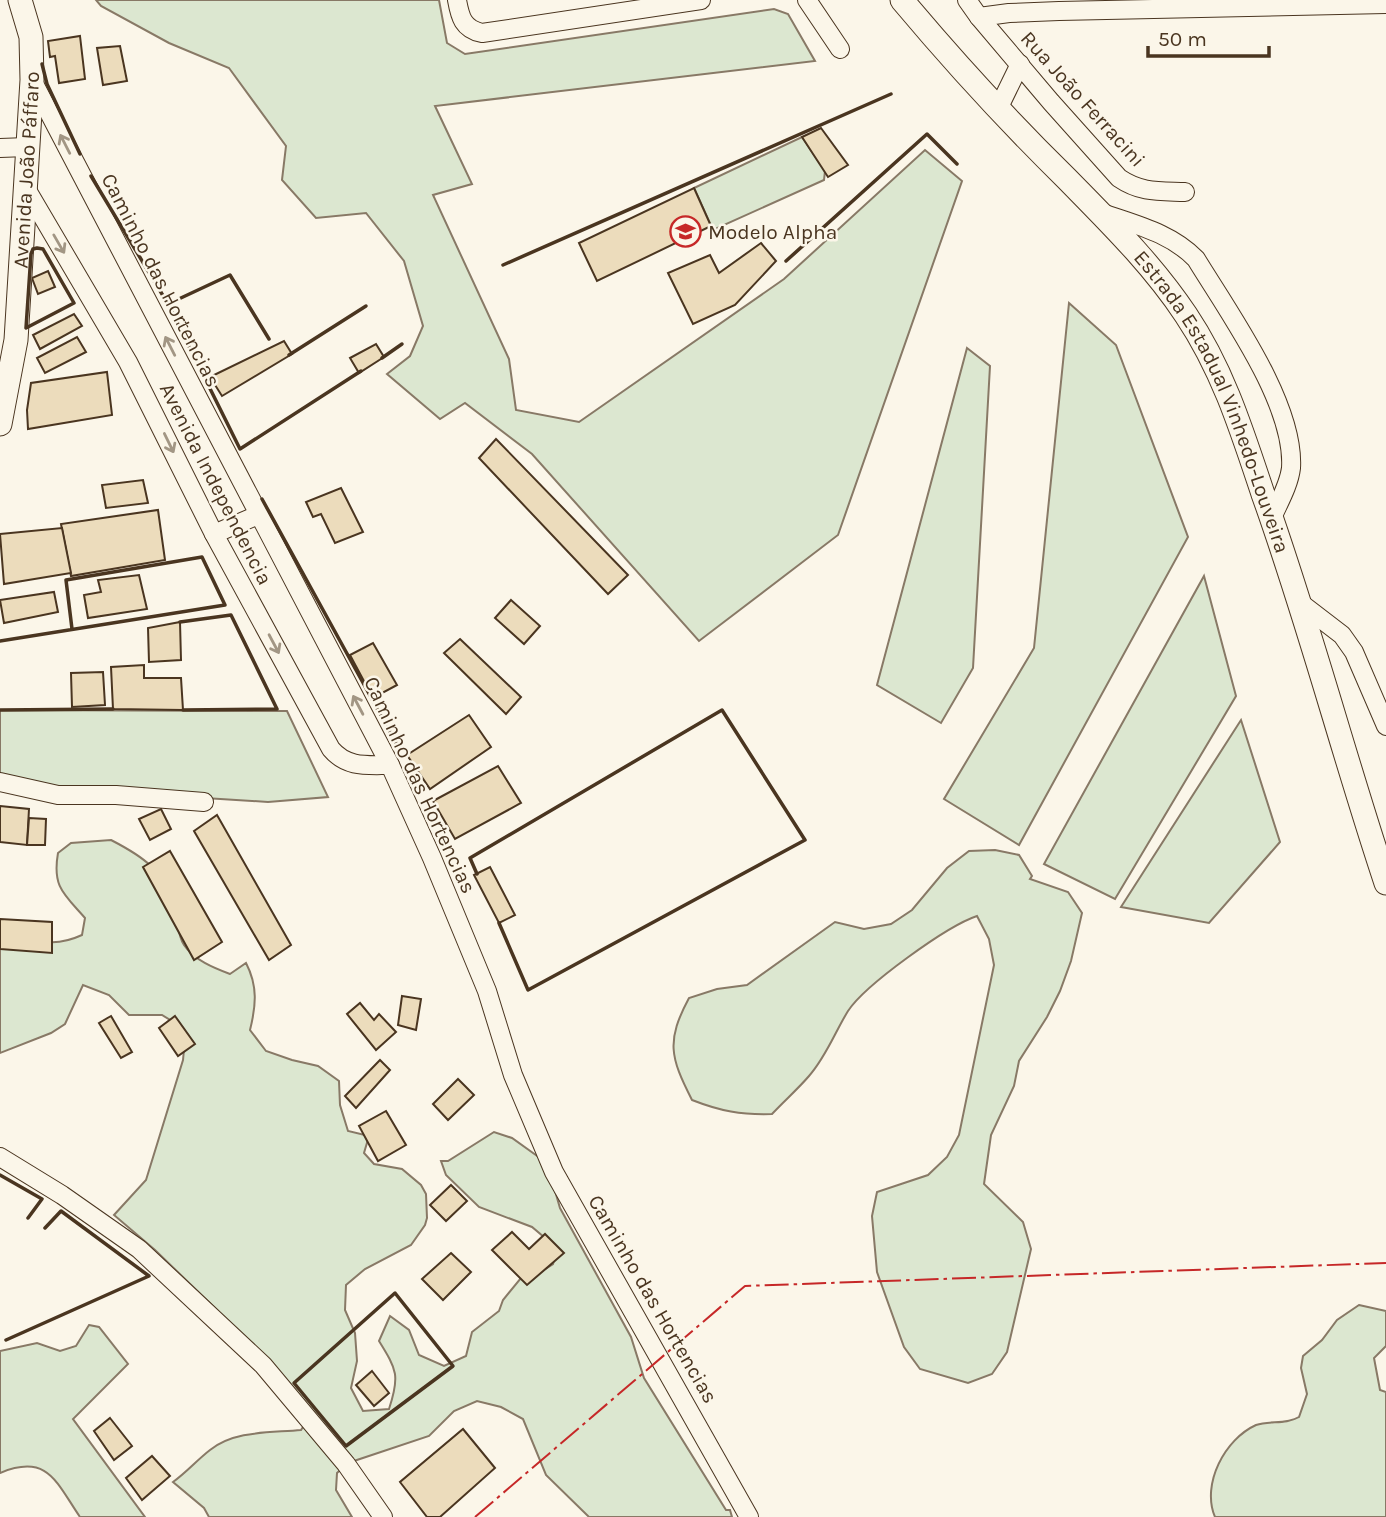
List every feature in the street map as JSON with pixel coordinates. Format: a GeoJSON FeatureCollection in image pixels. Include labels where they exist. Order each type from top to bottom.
{"type":"FeatureCollection","features":[{"type":"Feature","properties":{"kind":"main road","name":"Avenida João Páffaro"},"geometry":{"type":"LineString","coordinates":[[0,424],[16,340],[32,80],[31,37],[20,0]]}},
{"type":"Feature","properties":{"kind":"main road","name":"Estrada Estadual Vinhedo-Louveira"},"geometry":{"type":"LineString","coordinates":[[902,0],[947,53],[1102,213],[1169,291],[1215,364],[1227,389],[1272,518],[1386,883]]}},
{"type":"Feature","properties":{"kind":"street"},"geometry":{"type":"LineString","coordinates":[[457,0],[464,24],[482,33],[701,0]]}},
{"type":"Feature","properties":{"kind":"street"},"geometry":{"type":"LineString","coordinates":[[807,0],[840,48]]}},
{"type":"Feature","properties":{"kind":"street","name":"Rua João Ferracini"},"geometry":{"type":"LineString","coordinates":[[967,0],[1074,129],[1119,178],[1146,191],[1185,192]]}},
{"type":"Feature","properties":{"kind":"street"},"geometry":{"type":"LineString","coordinates":[[979,17],[1059,11],[1386,4]]}},
{"type":"Feature","properties":{"kind":"street"},"geometry":{"type":"LineString","coordinates":[[999,107],[1020,64]]}},
{"type":"Feature","properties":{"kind":"street","name":"Caminho das Hortencias"},"geometry":{"type":"LineString","coordinates":[[32,80],[390,765],[487,991],[513,1075],[554,1172],[749,1517]]}},
{"type":"Feature","properties":{"kind":"street"},"geometry":{"type":"LineString","coordinates":[[0,148],[27,147]]}},
{"type":"Feature","properties":{"kind":"street","name":"Avenida Independencia"},"geometry":{"type":"LineString","coordinates":[[24,185],[128,362],[214,534],[331,749],[342,761],[354,765],[390,765]]}},
{"type":"Feature","properties":{"kind":"street"},"geometry":{"type":"LineString","coordinates":[[1102,213],[1169,237],[1182,245],[1196,259],[1263,370],[1285,425],[1290,451],[1287,482],[1272,518]]}},
{"type":"Feature","properties":{"kind":"street"},"geometry":{"type":"LineString","coordinates":[[214,534],[258,515]]}},
{"type":"Feature","properties":{"kind":"street"},"geometry":{"type":"LineString","coordinates":[[1299,602],[1342,635],[1354,653],[1386,726]]}},
{"type":"Feature","properties":{"kind":"street"},"geometry":{"type":"LineString","coordinates":[[0,782],[58,795],[116,795],[204,802]]}},
{"type":"Feature","properties":{"kind":"street"},"geometry":{"type":"LineString","coordinates":[[0,1157],[62,1195],[139,1249],[253,1356],[346,1464],[383,1517]]}},
{"type":"Feature","properties":{"kind":"green space"},"geometry":{"type":"Polygon","coordinates":[[[96,0],[439,0],[447,43],[465,54],[774,9],[788,14],[815,61],[435,106],[472,184],[433,195],[509,359],[516,410],[579,422],[784,279],[925,150],[962,181],[838,535],[699,641],[532,454],[465,403],[440,419],[387,374],[410,356],[423,326],[404,261],[366,213],[316,218],[282,180],[286,146],[229,68],[169,43],[101,6],[96,0]]]}},
{"type":"Feature","properties":{"kind":"green space"},"geometry":{"type":"Polygon","coordinates":[[[802,137],[825,171],[824,180],[713,230],[694,188],[802,137]]]}},
{"type":"Feature","properties":{"kind":"green space"},"geometry":{"type":"Polygon","coordinates":[[[1069,303],[1116,345],[1188,537],[1019,845],[944,799],[1034,648],[1069,303]]]}},
{"type":"Feature","properties":{"kind":"green space"},"geometry":{"type":"Polygon","coordinates":[[[967,348],[990,366],[973,668],[941,723],[877,685],[967,348]]]}},
{"type":"Feature","properties":{"kind":"green space"},"geometry":{"type":"Polygon","coordinates":[[[1204,576],[1236,696],[1115,899],[1044,864],[1204,576]]]}},
{"type":"Feature","properties":{"kind":"green space"},"geometry":{"type":"Polygon","coordinates":[[[0,710],[287,711],[328,797],[268,802],[62,789],[0,780],[0,710]]]}},
{"type":"Feature","properties":{"kind":"green space"},"geometry":{"type":"Polygon","coordinates":[[[1241,720],[1280,842],[1209,923],[1121,907],[1241,720]]]}},
{"type":"Feature","properties":{"kind":"green space"},"geometry":{"type":"Polygon","coordinates":[[[111,840],[143,859],[165,884],[182,941],[193,955],[230,974],[246,963],[253,980],[255,996],[250,1030],[266,1051],[318,1066],[339,1081],[340,1105],[348,1131],[369,1136],[364,1153],[374,1164],[402,1169],[421,1185],[426,1194],[425,1225],[411,1245],[365,1269],[346,1285],[345,1310],[355,1333],[357,1361],[351,1388],[363,1411],[389,1409],[395,1389],[393,1367],[379,1341],[390,1316],[409,1330],[419,1355],[444,1366],[466,1356],[472,1332],[499,1311],[503,1300],[525,1273],[536,1275],[553,1264],[557,1248],[532,1227],[479,1207],[446,1175],[441,1161],[448,1161],[494,1132],[512,1138],[547,1163],[560,1208],[631,1337],[644,1378],[732,1517],[589,1517],[546,1475],[523,1419],[501,1407],[477,1401],[454,1411],[429,1436],[348,1463],[337,1473],[336,1490],[352,1517],[209,1517],[204,1508],[173,1482],[205,1454],[231,1439],[301,1430],[305,1424],[217,1310],[114,1215],[146,1180],[183,1060],[185,1039],[180,1026],[162,1015],[129,1015],[109,995],[83,985],[65,1024],[51,1033],[0,1053],[0,922],[30,937],[49,942],[70,940],[82,935],[85,918],[58,882],[58,853],[71,843],[111,840]]]}},
{"type":"Feature","properties":{"kind":"green space"},"geometry":{"type":"Polygon","coordinates":[[[995,850],[1019,855],[1032,876],[1030,879],[1068,892],[1082,913],[1071,961],[1060,991],[1019,1061],[1014,1086],[991,1135],[984,1184],[1023,1222],[1031,1249],[1007,1352],[992,1374],[968,1383],[920,1369],[904,1347],[877,1272],[872,1216],[877,1192],[928,1175],[947,1157],[959,1135],[994,965],[989,939],[977,916],[927,944],[888,972],[857,1000],[815,1069],[772,1114],[731,1112],[692,1100],[675,1060],[674,1038],[689,998],[717,989],[747,985],[835,922],[864,929],[891,924],[912,910],[947,868],[969,851],[995,850]]]}},
{"type":"Feature","properties":{"kind":"green space"},"geometry":{"type":"Polygon","coordinates":[[[1359,1305],[1386,1311],[1386,1346],[1374,1358],[1380,1390],[1386,1392],[1386,1517],[1215,1517],[1211,1491],[1219,1464],[1226,1452],[1245,1432],[1256,1425],[1299,1417],[1307,1394],[1301,1368],[1303,1356],[1322,1340],[1337,1320],[1359,1305]]]}},
{"type":"Feature","properties":{"kind":"green space"},"geometry":{"type":"Polygon","coordinates":[[[89,1325],[99,1327],[128,1364],[73,1419],[145,1517],[80,1517],[57,1482],[40,1469],[16,1468],[0,1473],[0,1351],[37,1343],[60,1351],[76,1346],[89,1325]]]}},
{"type":"Feature","properties":{"kind":"building"},"geometry":{"type":"Polygon","coordinates":[[[80,36],[85,79],[59,83],[55,56],[50,57],[48,41],[80,36]]]}},
{"type":"Feature","properties":{"kind":"building"},"geometry":{"type":"Polygon","coordinates":[[[120,46],[127,81],[103,85],[97,48],[120,46]]]}},
{"type":"Feature","properties":{"kind":"building"},"geometry":{"type":"Polygon","coordinates":[[[821,128],[848,165],[828,177],[802,137],[821,128]]]}},
{"type":"Feature","properties":{"kind":"building"},"geometry":{"type":"Polygon","coordinates":[[[694,188],[711,226],[597,281],[579,243],[694,188]]]}},
{"type":"Feature","properties":{"kind":"building"},"geometry":{"type":"Polygon","coordinates":[[[761,243],[776,261],[735,305],[693,324],[668,273],[710,255],[719,273],[761,243]]]}},
{"type":"Feature","properties":{"kind":"building"},"geometry":{"type":"Polygon","coordinates":[[[48,271],[55,287],[38,294],[32,278],[48,271]]]}},
{"type":"Feature","properties":{"kind":"building"},"geometry":{"type":"Polygon","coordinates":[[[74,314],[82,326],[40,349],[33,335],[74,314]]]}},
{"type":"Feature","properties":{"kind":"building"},"geometry":{"type":"Polygon","coordinates":[[[77,337],[86,352],[45,373],[37,358],[77,337]]]}},
{"type":"Feature","properties":{"kind":"building"},"geometry":{"type":"Polygon","coordinates":[[[284,341],[292,354],[222,396],[210,377],[284,341]]]}},
{"type":"Feature","properties":{"kind":"building"},"geometry":{"type":"Polygon","coordinates":[[[376,344],[384,357],[359,373],[350,358],[376,344]]]}},
{"type":"Feature","properties":{"kind":"building"},"geometry":{"type":"Polygon","coordinates":[[[107,372],[112,415],[28,429],[27,410],[31,383],[107,372]]]}},
{"type":"Feature","properties":{"kind":"building"},"geometry":{"type":"Polygon","coordinates":[[[496,439],[628,575],[608,594],[479,458],[496,439]]]}},
{"type":"Feature","properties":{"kind":"building"},"geometry":{"type":"Polygon","coordinates":[[[143,480],[148,503],[106,508],[102,485],[143,480]]]}},
{"type":"Feature","properties":{"kind":"building"},"geometry":{"type":"Polygon","coordinates":[[[341,488],[363,532],[335,543],[321,514],[313,517],[306,502],[341,488]]]}},
{"type":"Feature","properties":{"kind":"building"},"geometry":{"type":"Polygon","coordinates":[[[158,510],[165,560],[71,576],[61,524],[158,510]]]}},
{"type":"Feature","properties":{"kind":"building"},"geometry":{"type":"Polygon","coordinates":[[[62,528],[71,573],[4,584],[0,534],[62,528]]]}},
{"type":"Feature","properties":{"kind":"building"},"geometry":{"type":"Polygon","coordinates":[[[139,575],[147,609],[88,618],[84,595],[101,592],[98,580],[139,575]]]}},
{"type":"Feature","properties":{"kind":"building"},"geometry":{"type":"Polygon","coordinates":[[[54,592],[58,612],[4,623],[0,600],[54,592]]]}},
{"type":"Feature","properties":{"kind":"building"},"geometry":{"type":"Polygon","coordinates":[[[511,600],[540,626],[524,644],[495,618],[511,600]]]}},
{"type":"Feature","properties":{"kind":"building"},"geometry":{"type":"Polygon","coordinates":[[[180,622],[181,660],[149,662],[148,628],[180,622]]]}},
{"type":"Feature","properties":{"kind":"building"},"geometry":{"type":"Polygon","coordinates":[[[460,639],[521,697],[506,714],[444,653],[460,639]]]}},
{"type":"Feature","properties":{"kind":"building"},"geometry":{"type":"Polygon","coordinates":[[[373,643],[397,685],[373,698],[350,655],[373,643]]]}},
{"type":"Feature","properties":{"kind":"building"},"geometry":{"type":"Polygon","coordinates":[[[144,665],[144,678],[181,678],[183,710],[113,709],[111,667],[144,665]]]}},
{"type":"Feature","properties":{"kind":"building"},"geometry":{"type":"Polygon","coordinates":[[[103,672],[105,705],[72,707],[71,673],[103,672]]]}},
{"type":"Feature","properties":{"kind":"building"},"geometry":{"type":"Polygon","coordinates":[[[469,715],[491,747],[430,789],[407,755],[469,715]]]}},
{"type":"Feature","properties":{"kind":"building"},"geometry":{"type":"Polygon","coordinates":[[[498,766],[521,803],[455,839],[433,801],[498,766]]]}},
{"type":"Feature","properties":{"kind":"building"},"geometry":{"type":"Polygon","coordinates":[[[0,806],[29,809],[27,845],[0,842],[0,806]]]}},
{"type":"Feature","properties":{"kind":"building"},"geometry":{"type":"Polygon","coordinates":[[[161,809],[171,829],[150,840],[139,819],[161,809]]]}},
{"type":"Feature","properties":{"kind":"building"},"geometry":{"type":"Polygon","coordinates":[[[217,815],[291,945],[269,960],[194,831],[217,815]]]}},
{"type":"Feature","properties":{"kind":"building"},"geometry":{"type":"Polygon","coordinates":[[[29,818],[46,819],[45,845],[27,845],[29,818]]]}},
{"type":"Feature","properties":{"kind":"building"},"geometry":{"type":"Polygon","coordinates":[[[170,851],[222,942],[194,960],[143,867],[170,851]]]}},
{"type":"Feature","properties":{"kind":"building"},"geometry":{"type":"Polygon","coordinates":[[[490,867],[515,915],[499,923],[474,875],[490,867]]]}},
{"type":"Feature","properties":{"kind":"building"},"geometry":{"type":"Polygon","coordinates":[[[0,919],[52,922],[52,953],[0,949],[0,919]]]}},
{"type":"Feature","properties":{"kind":"building"},"geometry":{"type":"Polygon","coordinates":[[[402,996],[421,999],[416,1030],[398,1025],[402,996]]]}},
{"type":"Feature","properties":{"kind":"building"},"geometry":{"type":"Polygon","coordinates":[[[360,1003],[374,1020],[379,1014],[396,1032],[376,1050],[347,1014],[360,1003]]]}},
{"type":"Feature","properties":{"kind":"building"},"geometry":{"type":"Polygon","coordinates":[[[111,1016],[132,1052],[121,1058],[99,1023],[111,1016]]]}},
{"type":"Feature","properties":{"kind":"building"},"geometry":{"type":"Polygon","coordinates":[[[175,1016],[195,1044],[178,1056],[159,1028],[175,1016]]]}},
{"type":"Feature","properties":{"kind":"building"},"geometry":{"type":"Polygon","coordinates":[[[380,1060],[390,1070],[356,1108],[345,1096],[380,1060]]]}},
{"type":"Feature","properties":{"kind":"building"},"geometry":{"type":"Polygon","coordinates":[[[458,1079],[474,1095],[448,1120],[433,1104],[458,1079]]]}},
{"type":"Feature","properties":{"kind":"building"},"geometry":{"type":"Polygon","coordinates":[[[386,1111],[406,1145],[378,1161],[359,1126],[386,1111]]]}},
{"type":"Feature","properties":{"kind":"building"},"geometry":{"type":"Polygon","coordinates":[[[451,1185],[467,1201],[446,1221],[430,1205],[451,1185]]]}},
{"type":"Feature","properties":{"kind":"building"},"geometry":{"type":"Polygon","coordinates":[[[512,1232],[529,1249],[545,1234],[564,1253],[527,1285],[492,1250],[512,1232]]]}},
{"type":"Feature","properties":{"kind":"building"},"geometry":{"type":"Polygon","coordinates":[[[451,1253],[471,1272],[443,1300],[422,1279],[451,1253]]]}},
{"type":"Feature","properties":{"kind":"building"},"geometry":{"type":"Polygon","coordinates":[[[372,1371],[389,1393],[374,1406],[356,1385],[372,1371]]]}},
{"type":"Feature","properties":{"kind":"building"},"geometry":{"type":"Polygon","coordinates":[[[110,1418],[132,1446],[114,1460],[94,1431],[110,1418]]]}},
{"type":"Feature","properties":{"kind":"building"},"geometry":{"type":"Polygon","coordinates":[[[463,1429],[495,1468],[440,1517],[427,1517],[400,1482],[463,1429]]]}},
{"type":"Feature","properties":{"kind":"building"},"geometry":{"type":"Polygon","coordinates":[[[152,1456],[170,1476],[142,1500],[126,1478],[152,1456]]]}},
{"type":"Feature","properties":{"kind":"wall"},"geometry":{"type":"LineString","coordinates":[[42,64],[47,84],[80,154]]}},
{"type":"Feature","properties":{"kind":"wall"},"geometry":{"type":"LineString","coordinates":[[503,265],[891,94]]}},
{"type":"Feature","properties":{"kind":"wall"},"geometry":{"type":"LineString","coordinates":[[786,261],[927,134],[957,164]]}},
{"type":"Feature","properties":{"kind":"wall"},"geometry":{"type":"LineString","coordinates":[[91,176],[168,304],[240,449],[361,371]]}},
{"type":"Feature","properties":{"kind":"wall"},"geometry":{"type":"LineString","coordinates":[[37,248],[43,249],[74,303],[26,328],[31,254],[33,249],[37,248]]}},
{"type":"Feature","properties":{"kind":"wall"},"geometry":{"type":"LineString","coordinates":[[168,304],[230,275],[269,339]]}},
{"type":"Feature","properties":{"kind":"wall"},"geometry":{"type":"LineString","coordinates":[[289,355],[366,306]]}},
{"type":"Feature","properties":{"kind":"wall"},"geometry":{"type":"LineString","coordinates":[[382,358],[402,344]]}},
{"type":"Feature","properties":{"kind":"wall"},"geometry":{"type":"LineString","coordinates":[[262,499],[400,750]]}},
{"type":"Feature","properties":{"kind":"wall"},"geometry":{"type":"LineString","coordinates":[[0,641],[225,605],[202,557],[66,580],[72,629]]}},
{"type":"Feature","properties":{"kind":"wall"},"geometry":{"type":"LineString","coordinates":[[180,622],[231,615],[277,709],[183,710]]}},
{"type":"Feature","properties":{"kind":"wall"},"geometry":{"type":"LineString","coordinates":[[0,710],[113,709]]}},
{"type":"Feature","properties":{"kind":"wall"},"geometry":{"type":"LineString","coordinates":[[477,874],[470,858],[722,710],[805,840],[528,990],[499,923]]}},
{"type":"Feature","properties":{"kind":"wall"},"geometry":{"type":"LineString","coordinates":[[0,1175],[42,1199],[28,1218]]}},
{"type":"Feature","properties":{"kind":"wall"},"geometry":{"type":"LineString","coordinates":[[6,1340],[149,1276],[61,1211],[45,1228]]}},
{"type":"Feature","properties":{"kind":"wall"},"geometry":{"type":"LineString","coordinates":[[395,1293],[453,1366],[346,1446],[294,1383],[395,1293]]}},
{"type":"Feature","properties":{"kind":"power"},"geometry":{"type":"LineString","coordinates":[[475,1517],[745,1286],[1386,1263]]}},
{"type":"Feature","properties":{"kind":"place","name":"Modelo Alpha"},"geometry":{"type":"Point","coordinates":[685,232]}}]}
